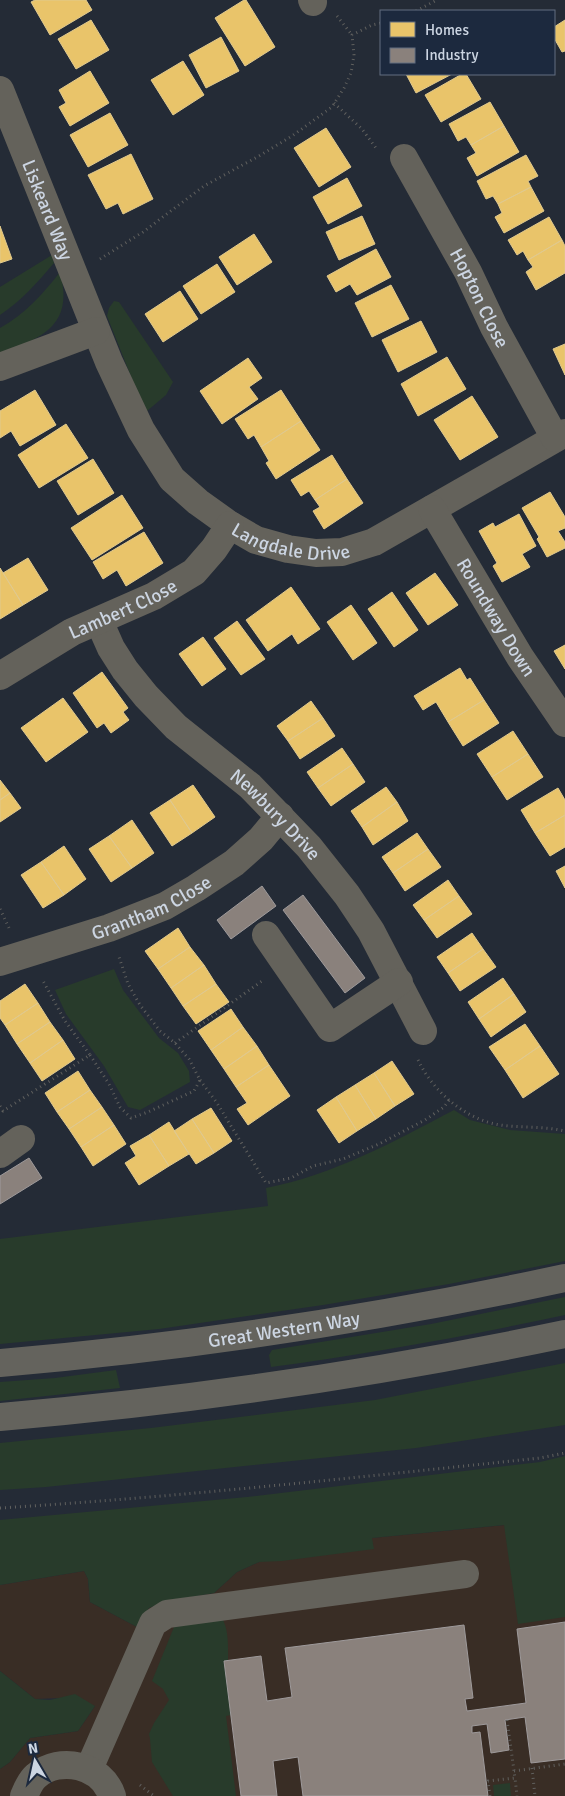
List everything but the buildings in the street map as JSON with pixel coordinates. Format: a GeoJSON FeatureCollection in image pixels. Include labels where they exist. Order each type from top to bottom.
{"type":"FeatureCollection","features":[{"type":"Feature","properties":{"kind":"main road","name":"Great Western Way"},"geometry":{"type":"LineString","coordinates":[[0,1363],[110,1352],[270,1332],[565,1278]]}},
{"type":"Feature","properties":{"kind":"main road"},"geometry":{"type":"LineString","coordinates":[[0,1417],[272,1386],[415,1363],[565,1334]]}},
{"type":"Feature","properties":{"kind":"street","name":"Liskeard Way"},"geometry":{"type":"LineString","coordinates":[[0,90],[96,331]]}},
{"type":"Feature","properties":{"kind":"street","name":"Hopton Close"},"geometry":{"type":"LineString","coordinates":[[404,158],[468,272],[494,327],[560,436]]}},
{"type":"Feature","properties":{"kind":"street","name":"Langdale Drive"},"geometry":{"type":"LineString","coordinates":[[96,331],[141,430],[172,478],[198,502],[230,525],[256,540],[288,549],[316,554],[342,552],[374,542],[560,436]]}},
{"type":"Feature","properties":{"kind":"street"},"geometry":{"type":"LineString","coordinates":[[0,366],[96,331]]}},
{"type":"Feature","properties":{"kind":"street","name":"Roundway Down"},"geometry":{"type":"LineString","coordinates":[[432,510],[516,650],[565,723]]}},
{"type":"Feature","properties":{"kind":"street","name":"Lambert Close"},"geometry":{"type":"LineString","coordinates":[[0,676],[72,632],[154,596],[194,572],[214,549],[230,525]]}},
{"type":"Feature","properties":{"kind":"street","name":"Newbury Drive"},"geometry":{"type":"LineString","coordinates":[[99,621],[111,648],[125,670],[146,696],[176,728],[250,786],[309,847],[347,895],[371,931],[423,1031]]}},
{"type":"Feature","properties":{"kind":"street","name":"Grantham Close"},"geometry":{"type":"LineString","coordinates":[[0,962],[109,928],[166,906],[234,863],[260,839],[280,816]]}},
{"type":"Feature","properties":{"kind":"street"},"geometry":{"type":"LineString","coordinates":[[266,935],[330,1028],[398,982]]}},
{"type":"Feature","properties":{"kind":"street"},"geometry":{"type":"LineString","coordinates":[[89,1769],[153,1623],[167,1614],[465,1574]]}},
{"type":"Feature","properties":{"kind":"street"},"geometry":{"type":"LineString","coordinates":[[24,1796],[28,1786],[36,1776],[48,1768],[62,1764],[76,1765],[89,1769],[101,1778],[112,1796]]}},
{"type":"Feature","properties":{"kind":"path"},"geometry":{"type":"LineString","coordinates":[[418,10],[437,0]]}},
{"type":"Feature","properties":{"kind":"path"},"geometry":{"type":"LineString","coordinates":[[70,266],[98,260],[143,232],[204,186],[292,136],[332,107],[351,73],[354,54],[352,35],[380,22]]}},
{"type":"Feature","properties":{"kind":"path"},"geometry":{"type":"LineString","coordinates":[[334,103],[362,130],[375,146],[382,169],[404,158]]}},
{"type":"Feature","properties":{"kind":"path"},"geometry":{"type":"LineString","coordinates":[[109,928],[128,984],[140,1005],[160,1031],[175,1043],[189,1059],[200,1080],[218,1103],[266,1183],[291,1178],[313,1166],[343,1159],[379,1144],[424,1120],[444,1107],[449,1100]]}},
{"type":"Feature","properties":{"kind":"path"},"geometry":{"type":"LineString","coordinates":[[26,953],[49,990],[65,1021],[109,1084],[120,1107],[130,1118],[194,1091],[200,1080]]}},
{"type":"Feature","properties":{"kind":"path"},"geometry":{"type":"LineString","coordinates":[[175,1043],[286,964]]}},
{"type":"Feature","properties":{"kind":"path"},"geometry":{"type":"LineString","coordinates":[[423,1031],[410,1044],[426,1076],[449,1100],[478,1119],[499,1125],[549,1128],[565,1131]]}},
{"type":"Feature","properties":{"kind":"path"},"geometry":{"type":"LineString","coordinates":[[0,1106],[3,1111],[90,1055]]}},
{"type":"Feature","properties":{"kind":"path"},"geometry":{"type":"LineString","coordinates":[[0,1508],[131,1499],[278,1485],[540,1458],[565,1453]]}},
{"type":"Feature","properties":{"kind":"path"},"geometry":{"type":"LineString","coordinates":[[507,1720],[517,1796]]}},
{"type":"Feature","properties":{"kind":"path"},"geometry":{"type":"LineString","coordinates":[[514,1771],[565,1764]]}},
{"type":"Feature","properties":{"kind":"path"},"geometry":{"type":"LineString","coordinates":[[532,1768],[536,1796]]}},
{"type":"Feature","properties":{"kind":"path"},"geometry":{"type":"LineString","coordinates":[[490,1796],[488,1781],[515,1778]]}},
{"type":"Feature","properties":{"kind":"path"},"geometry":{"type":"LineString","coordinates":[[135,1783],[154,1796]]}},
{"type":"Feature","properties":{"kind":"shaded area"},"geometry":{"type":"Polygon","coordinates":[[[565,1519],[565,1796],[0,1796],[0,1769],[10,1762],[30,1738],[78,1731],[95,1706],[62,1698],[35,1699],[0,1671],[0,1585],[84,1571],[88,1579],[90,1602],[137,1627],[149,1608],[164,1602],[214,1593],[237,1572],[270,1557],[310,1544],[565,1519]]]}},
{"type":"Feature","properties":{"kind":"green space"},"geometry":{"type":"Polygon","coordinates":[[[52,255],[54,263],[48,270],[22,297],[0,315],[0,287],[52,255]]]}},
{"type":"Feature","properties":{"kind":"green space"},"geometry":{"type":"Polygon","coordinates":[[[60,272],[63,305],[59,317],[42,335],[0,354],[0,328],[33,303],[60,272]]]}},
{"type":"Feature","properties":{"kind":"green space"},"geometry":{"type":"Polygon","coordinates":[[[114,301],[119,302],[173,382],[166,395],[147,411],[136,389],[107,316],[109,308],[114,301]]]}},
{"type":"Feature","properties":{"kind":"green space"},"geometry":{"type":"Polygon","coordinates":[[[114,969],[123,990],[159,1038],[178,1053],[189,1071],[190,1082],[140,1110],[128,1107],[104,1066],[66,1014],[55,990],[114,969]]]}},
{"type":"Feature","properties":{"kind":"green space"},"geometry":{"type":"Polygon","coordinates":[[[454,1110],[470,1120],[510,1130],[565,1134],[565,1261],[449,1284],[323,1305],[159,1329],[0,1344],[0,1239],[268,1206],[266,1188],[315,1175],[339,1166],[386,1145],[454,1110]]]}},
{"type":"Feature","properties":{"kind":"green space"},"geometry":{"type":"Polygon","coordinates":[[[565,1297],[565,1315],[418,1344],[271,1367],[269,1355],[272,1350],[431,1324],[565,1297]]]}},
{"type":"Feature","properties":{"kind":"green space"},"geometry":{"type":"Polygon","coordinates":[[[565,1363],[565,1425],[416,1448],[46,1487],[0,1490],[0,1443],[151,1428],[375,1400],[565,1363]]]}},
{"type":"Feature","properties":{"kind":"green space"},"geometry":{"type":"Polygon","coordinates":[[[116,1370],[120,1388],[0,1401],[0,1382],[55,1378],[116,1370]]]}},
{"type":"Feature","properties":{"kind":"green space"},"geometry":{"type":"Polygon","coordinates":[[[565,1456],[565,1617],[518,1624],[504,1525],[372,1538],[374,1549],[282,1561],[259,1562],[237,1572],[214,1593],[164,1602],[149,1608],[137,1627],[90,1602],[88,1579],[84,1571],[0,1585],[0,1520],[247,1497],[540,1462],[565,1456]]]}},
{"type":"Feature","properties":{"kind":"green space"},"geometry":{"type":"Polygon","coordinates":[[[222,1618],[228,1639],[228,1661],[224,1661],[231,1715],[226,1716],[236,1796],[173,1796],[152,1762],[149,1734],[169,1700],[163,1689],[152,1681],[174,1627],[222,1618]]]}},
{"type":"Feature","properties":{"kind":"green space"},"geometry":{"type":"Polygon","coordinates":[[[0,1671],[35,1699],[50,1700],[75,1694],[95,1706],[78,1731],[30,1738],[10,1762],[0,1769],[0,1671]]]}},
{"type":"Feature","properties":{"kind":"green space"},"geometry":{"type":"Polygon","coordinates":[[[510,1783],[511,1796],[494,1796],[493,1785],[510,1783]]]}}]}
